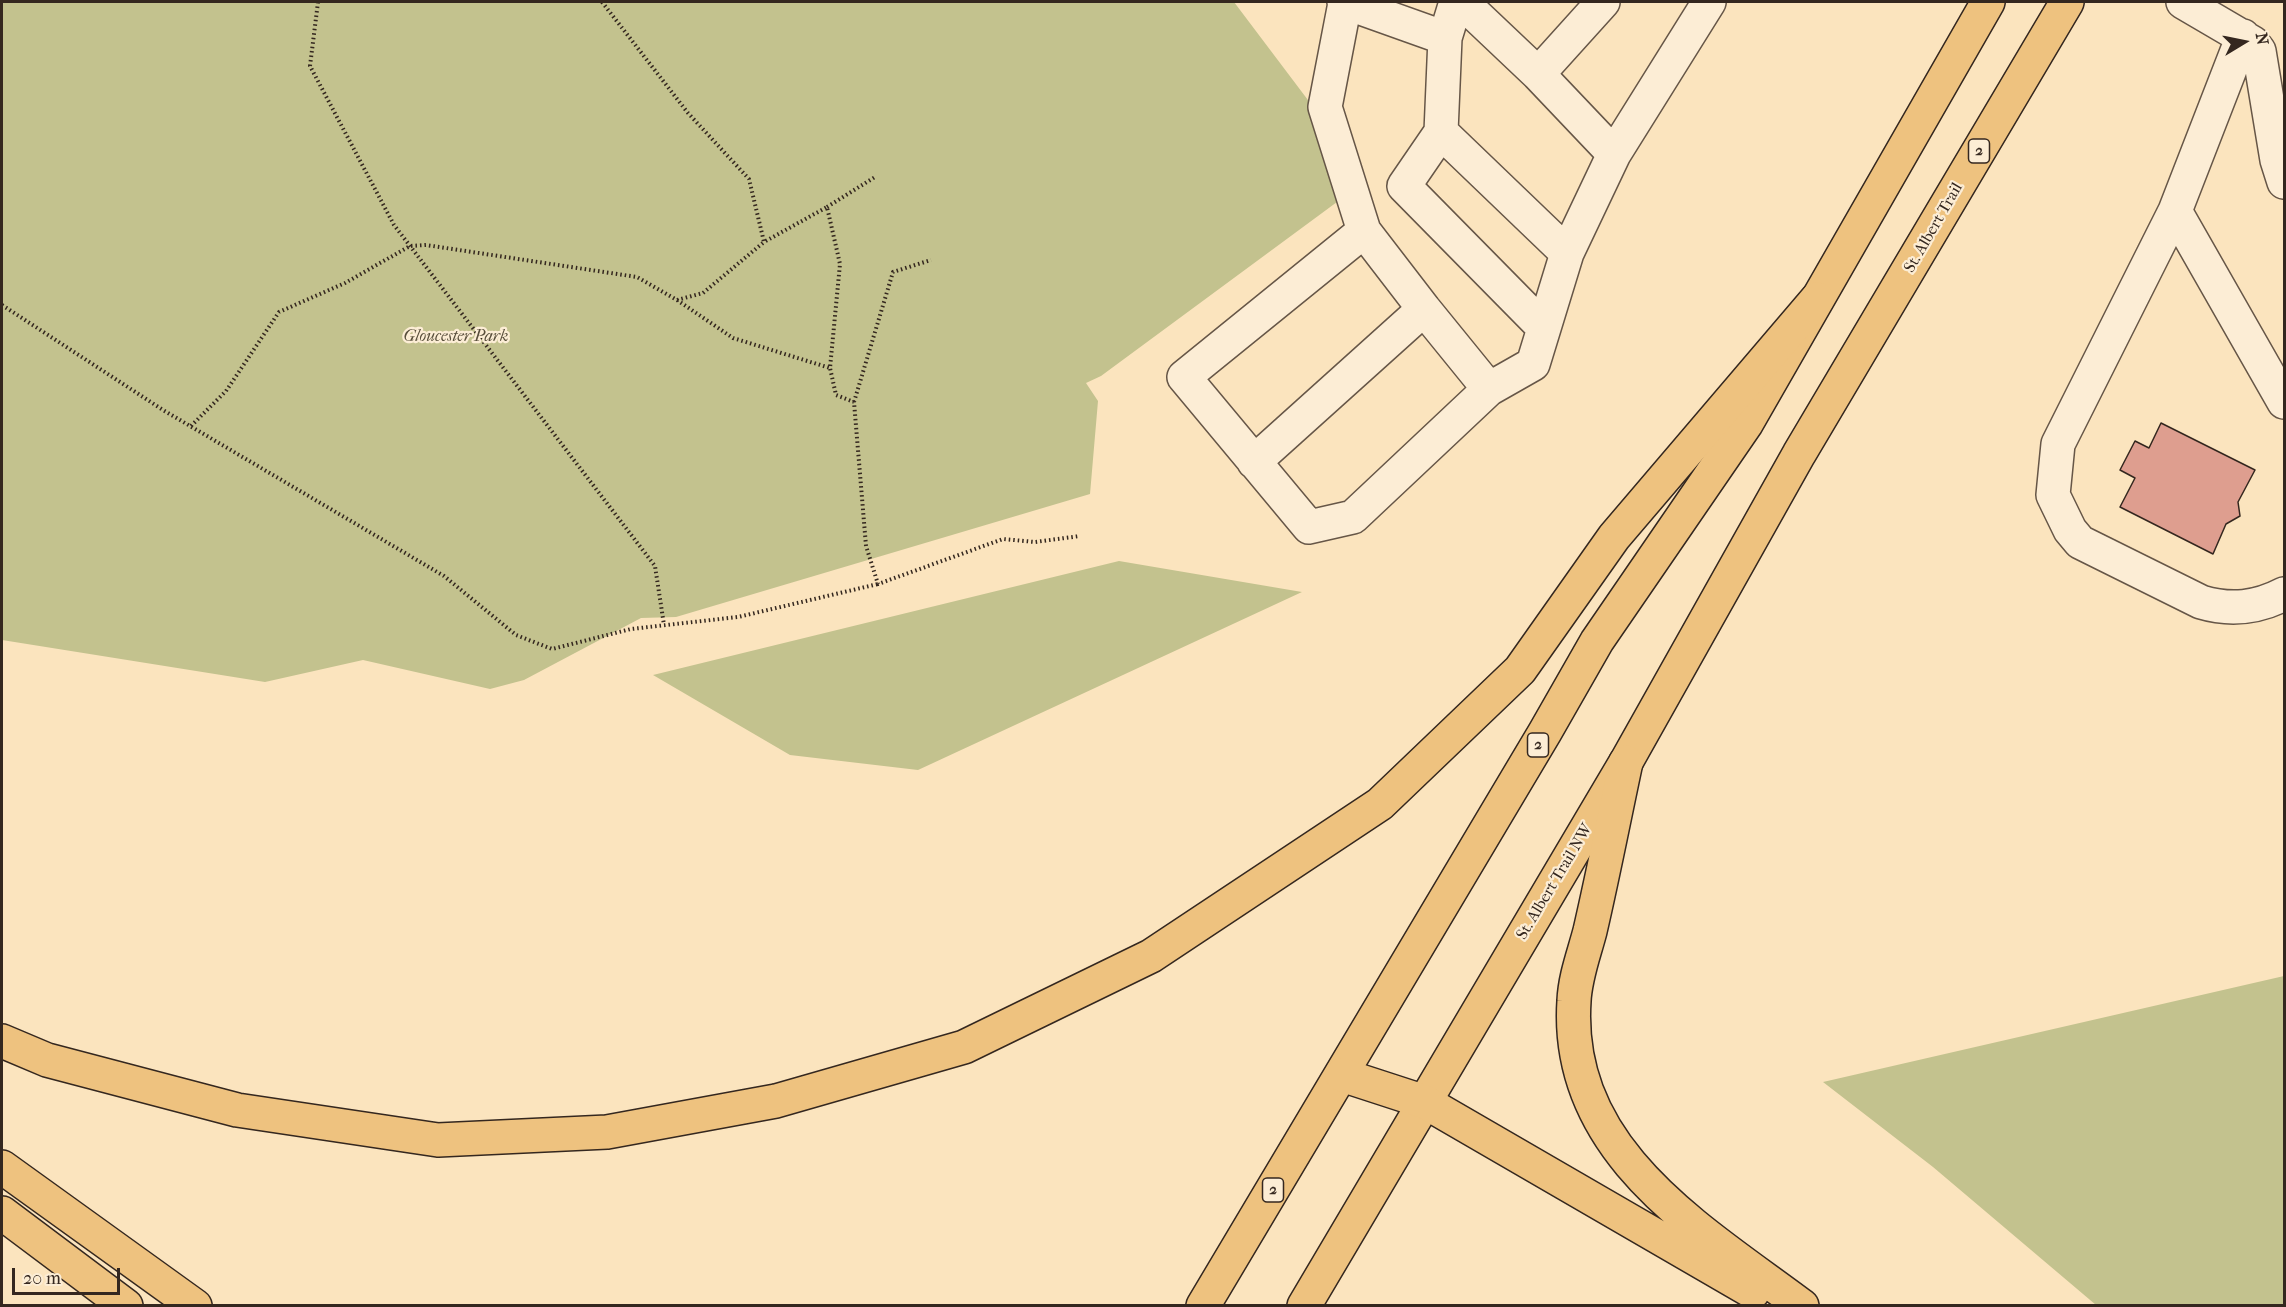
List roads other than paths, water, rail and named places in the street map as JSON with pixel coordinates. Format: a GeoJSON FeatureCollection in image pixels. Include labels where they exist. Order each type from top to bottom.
{"type":"FeatureCollection","features":[{"type":"Feature","properties":{"kind":"main road","name":"2"},"geometry":{"type":"LineString","coordinates":[[1203,1305],[1342,1075],[1597,641],[1746,424],[1988,2]]}},
{"type":"Feature","properties":{"kind":"main road","name":"St. Albert Trail"},"geometry":{"type":"LineString","coordinates":[[1799,454],[2067,2]]}},
{"type":"Feature","properties":{"kind":"main road"},"geometry":{"type":"LineString","coordinates":[[2,1041],[47,1060],[237,1110],[438,1140],[607,1132],[776,1101],[964,1047],[1151,956],[1380,804],[1520,670],[1614,537],[1817,299]]}},
{"type":"Feature","properties":{"kind":"main road","name":"St. Albert Trail NW"},"geometry":{"type":"LineString","coordinates":[[1304,1305],[1626,762],[1799,454]]}},
{"type":"Feature","properties":{"kind":"main road"},"geometry":{"type":"LineString","coordinates":[[1626,762],[1574,1002],[1576,1050],[1585,1087],[1600,1123],[1626,1160],[1652,1189],[1674,1211],[1802,1305]]}},
{"type":"Feature","properties":{"kind":"main road"},"geometry":{"type":"LineString","coordinates":[[1342,1075],[1425,1102],[1777,1305]]}},
{"type":"Feature","properties":{"kind":"main road"},"geometry":{"type":"LineString","coordinates":[[2,1167],[195,1305]]}},
{"type":"Feature","properties":{"kind":"main road"},"geometry":{"type":"LineString","coordinates":[[2,1212],[126,1305]]}},
{"type":"Feature","properties":{"kind":"lane"},"geometry":{"type":"LineString","coordinates":[[1445,38],[1344,2],[1325,106],[1364,231],[1489,389]]}},
{"type":"Feature","properties":{"kind":"lane"},"geometry":{"type":"LineString","coordinates":[[1456,2],[1445,38],[1442,132],[1404,186],[1544,328]]}},
{"type":"Feature","properties":{"kind":"lane"},"geometry":{"type":"LineString","coordinates":[[1461,2],[1538,74],[1614,154]]}},
{"type":"Feature","properties":{"kind":"lane"},"geometry":{"type":"LineString","coordinates":[[1538,74],[1603,2]]}},
{"type":"Feature","properties":{"kind":"lane"},"geometry":{"type":"LineString","coordinates":[[1364,231],[1184,377],[1310,527],[1353,517],[1489,389],[1533,364],[1567,253],[1614,154],[1709,2]]}},
{"type":"Feature","properties":{"kind":"lane"},"geometry":{"type":"LineString","coordinates":[[2183,2],[2243,36],[2259,51],[2277,160],[2284,182]]}},
{"type":"Feature","properties":{"kind":"lane"},"geometry":{"type":"LineString","coordinates":[[2243,36],[2175,210],[2058,444],[2053,495],[2070,530],[2080,542],[2201,602],[2218,607],[2251,607],[2284,594]]}},
{"type":"Feature","properties":{"kind":"lane"},"geometry":{"type":"LineString","coordinates":[[1442,132],[1567,253]]}},
{"type":"Feature","properties":{"kind":"lane"},"geometry":{"type":"LineString","coordinates":[[2175,210],[2284,402]]}},
{"type":"Feature","properties":{"kind":"lane"},"geometry":{"type":"LineString","coordinates":[[1254,462],[1424,309]]}},
{"type":"Feature","properties":{"kind":"park label","name":"Gloucester Park"},"geometry":{"type":"Point","coordinates":[456,337]}}]}
